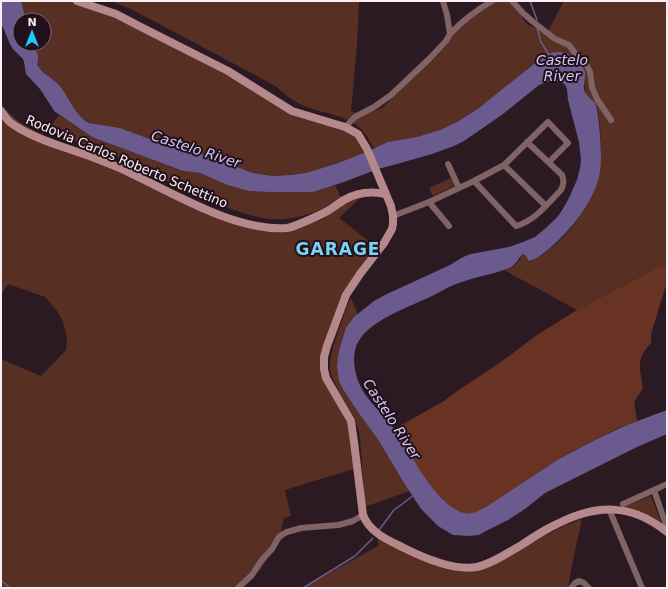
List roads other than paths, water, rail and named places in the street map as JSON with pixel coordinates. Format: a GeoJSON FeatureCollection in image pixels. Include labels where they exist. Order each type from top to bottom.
{"type":"FeatureCollection","features":[{"type":"Feature","properties":{"kind":"main road"},"geometry":{"type":"LineString","coordinates":[[77,1],[116,14],[228,71],[292,110],[345,127],[358,134],[391,206],[393,224],[388,237],[346,295],[327,346],[324,357],[324,369],[326,378],[350,421],[354,442],[360,498],[365,521],[380,536],[406,549],[441,563],[477,567],[492,562],[556,524],[588,512],[609,509],[634,514],[654,523],[667,532]]}},
{"type":"Feature","properties":{"kind":"main road","name":"Rodovia Carlos Roberto Schettino"},"geometry":{"type":"LineString","coordinates":[[1,111],[10,122],[25,132],[119,168],[200,207],[228,218],[253,225],[271,228],[289,228],[319,216],[345,199],[354,195],[377,192],[385,194]]}},
{"type":"Feature","properties":{"kind":"street"},"geometry":{"type":"LineString","coordinates":[[443,1],[450,34]]}},
{"type":"Feature","properties":{"kind":"street"},"geometry":{"type":"LineString","coordinates":[[345,127],[355,117],[374,107],[391,95],[429,59],[462,21],[492,1]]}},
{"type":"Feature","properties":{"kind":"street"},"geometry":{"type":"LineString","coordinates":[[512,1],[532,21],[555,38],[569,45],[577,56],[586,64],[590,72],[592,87],[597,99],[611,120]]}},
{"type":"Feature","properties":{"kind":"street"},"geometry":{"type":"LineString","coordinates":[[393,216],[429,202],[504,165],[548,122],[568,143],[549,162]]}},
{"type":"Feature","properties":{"kind":"street"},"geometry":{"type":"LineString","coordinates":[[474,181],[516,226],[523,224],[532,218],[561,190],[564,180],[562,175],[527,142]]}},
{"type":"Feature","properties":{"kind":"street"},"geometry":{"type":"LineString","coordinates":[[448,164],[459,188]]}},
{"type":"Feature","properties":{"kind":"street"},"geometry":{"type":"LineString","coordinates":[[504,165],[545,205]]}},
{"type":"Feature","properties":{"kind":"street"},"geometry":{"type":"LineString","coordinates":[[429,202],[449,226]]}},
{"type":"Feature","properties":{"kind":"street"},"geometry":{"type":"LineString","coordinates":[[623,504],[667,484]]}},
{"type":"Feature","properties":{"kind":"street"},"geometry":{"type":"LineString","coordinates":[[654,490],[667,528]]}},
{"type":"Feature","properties":{"kind":"street"},"geometry":{"type":"LineString","coordinates":[[609,509],[642,588]]}},
{"type":"Feature","properties":{"kind":"street"},"geometry":{"type":"LineString","coordinates":[[238,588],[252,576],[261,561],[272,549],[279,537],[283,534],[301,528],[346,523],[363,515]]}},
{"type":"Feature","properties":{"kind":"street"},"geometry":{"type":"LineString","coordinates":[[571,588],[579,581],[584,583],[589,588]]}},
{"type":"Feature","properties":{"kind":"water","name":"Castelo River"},"geometry":{"type":"Polygon","coordinates":[[[1,1],[21,1],[24,12],[12,12],[12,47],[1,23],[1,1]]]}},
{"type":"Feature","properties":{"kind":"water","name":"Castelo River"},"geometry":{"type":"Polygon","coordinates":[[[16,52],[36,52],[38,55],[37,65],[58,84],[79,115],[89,123],[120,128],[150,139],[205,155],[253,173],[273,176],[306,173],[338,163],[388,142],[417,137],[440,130],[457,122],[479,108],[547,55],[561,52],[571,56],[583,67],[585,72],[584,90],[594,102],[599,122],[601,146],[600,171],[596,187],[586,207],[566,233],[535,259],[529,261],[523,254],[511,267],[454,285],[383,319],[374,325],[360,339],[356,347],[354,365],[358,382],[366,396],[392,426],[431,486],[450,506],[464,513],[474,512],[486,507],[559,459],[595,440],[627,425],[667,410],[667,434],[637,447],[545,493],[508,520],[479,535],[453,535],[438,526],[421,509],[379,441],[360,415],[339,381],[337,366],[338,357],[346,328],[354,317],[374,301],[450,265],[463,257],[471,254],[509,247],[535,237],[559,215],[577,180],[581,160],[579,142],[568,100],[567,89],[563,83],[556,81],[539,85],[503,114],[464,141],[454,146],[432,154],[378,169],[313,192],[270,192],[249,191],[227,185],[200,173],[183,171],[92,137],[55,112],[40,89],[26,74],[23,59],[16,52]]]}},
{"type":"Feature","properties":{"kind":"waterway"},"geometry":{"type":"LineString","coordinates":[[530,1],[537,20]]}},
{"type":"Feature","properties":{"kind":"waterway"},"geometry":{"type":"LineString","coordinates":[[537,28],[541,42],[549,55]]}},
{"type":"Feature","properties":{"kind":"waterway"},"geometry":{"type":"LineString","coordinates":[[379,530],[394,510],[414,495]]}},
{"type":"Feature","properties":{"kind":"waterway"},"geometry":{"type":"LineString","coordinates":[[303,588],[355,556],[373,538]]}},
{"type":"Feature","properties":{"kind":"waterway"},"geometry":{"type":"LineString","coordinates":[[1,580],[10,588]]}},
{"type":"Feature","properties":{"kind":"district","name":"GARAGE"},"geometry":{"type":"Point","coordinates":[338,249]}}]}
